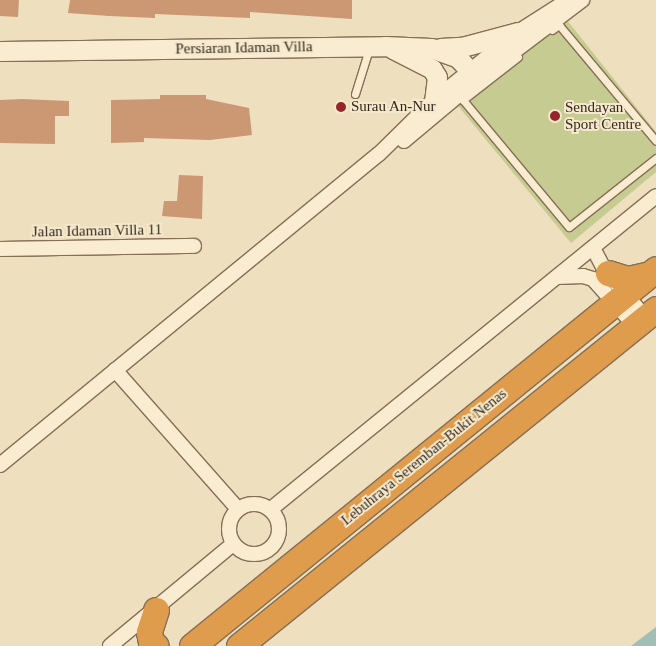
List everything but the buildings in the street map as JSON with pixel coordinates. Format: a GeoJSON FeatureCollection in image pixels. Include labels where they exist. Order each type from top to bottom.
{"type":"FeatureCollection","features":[{"type":"Feature","properties":{"kind":"highway"},"geometry":{"type":"LineString","coordinates":[[594,320],[600,302],[603,278],[628,279],[653,272]]}},
{"type":"Feature","properties":{"kind":"highway","name":"Lebuhraya Seremban-Bukit Nenas"},"geometry":{"type":"LineString","coordinates":[[192,646],[653,272]]}},
{"type":"Feature","properties":{"kind":"highway","name":"Lebuhraya Seremban-Bukit Nenas"},"geometry":{"type":"LineString","coordinates":[[239,646],[645,317]]}},
{"type":"Feature","properties":{"kind":"highway"},"geometry":{"type":"LineString","coordinates":[[156,610],[149,632],[150,642],[156,646]]}},
{"type":"Feature","properties":{"kind":"street"},"geometry":{"type":"LineString","coordinates":[[0,465],[379,154],[434,100],[473,82],[518,32],[568,0]]}},
{"type":"Feature","properties":{"kind":"street"},"geometry":{"type":"LineString","coordinates":[[379,154],[406,140],[473,82],[557,22],[582,0]]}},
{"type":"Feature","properties":{"kind":"street"},"geometry":{"type":"LineString","coordinates":[[431,48],[462,48],[518,32]]}},
{"type":"Feature","properties":{"kind":"street"},"geometry":{"type":"LineString","coordinates":[[378,46],[432,69],[437,77],[434,100]]}},
{"type":"Feature","properties":{"kind":"street","name":"Persiaran Idaman Villa"},"geometry":{"type":"LineString","coordinates":[[0,52],[378,46],[431,48],[458,58],[473,82]]}},
{"type":"Feature","properties":{"kind":"street"},"geometry":{"type":"LineString","coordinates":[[271,509],[656,196]]}},
{"type":"Feature","properties":{"kind":"street","name":"Jalan Idaman Villa 11"},"geometry":{"type":"LineString","coordinates":[[0,249],[194,246]]}},
{"type":"Feature","properties":{"kind":"street"},"geometry":{"type":"LineString","coordinates":[[593,248],[603,278],[621,298],[645,317]]}},
{"type":"Feature","properties":{"kind":"street"},"geometry":{"type":"LineString","coordinates":[[557,276],[603,278]]}},
{"type":"Feature","properties":{"kind":"street"},"geometry":{"type":"LineString","coordinates":[[116,370],[238,509]]}},
{"type":"Feature","properties":{"kind":"street"},"geometry":{"type":"LineString","coordinates":[[254,504],[271,509],[280,530],[269,550],[246,553],[233,544],[230,522],[238,509],[254,504]]}},
{"type":"Feature","properties":{"kind":"street"},"geometry":{"type":"LineString","coordinates":[[110,646],[156,610],[233,544]]}},
{"type":"Feature","properties":{"kind":"lane"},"geometry":{"type":"LineString","coordinates":[[557,22],[656,142]]}},
{"type":"Feature","properties":{"kind":"lane"},"geometry":{"type":"LineString","coordinates":[[355,94],[378,46]]}},
{"type":"Feature","properties":{"kind":"lane"},"geometry":{"type":"LineString","coordinates":[[473,82],[463,100],[568,227],[656,160]]}},
{"type":"Feature","properties":{"kind":"green space","name":"Sendayan Sport Centre"},"geometry":{"type":"Polygon","coordinates":[[[563,15],[656,132],[656,172],[571,243],[454,101],[563,15]]]}},
{"type":"Feature","properties":{"kind":"water"},"geometry":{"type":"Polygon","coordinates":[[[656,627],[656,646],[631,646],[656,627]]]}},
{"type":"Feature","properties":{"kind":"place","name":"Surau An-Nur"},"geometry":{"type":"Point","coordinates":[341,107]}},
{"type":"Feature","properties":{"kind":"place","name":"Sendayan Sport Centre"},"geometry":{"type":"Point","coordinates":[555,116]}}]}
